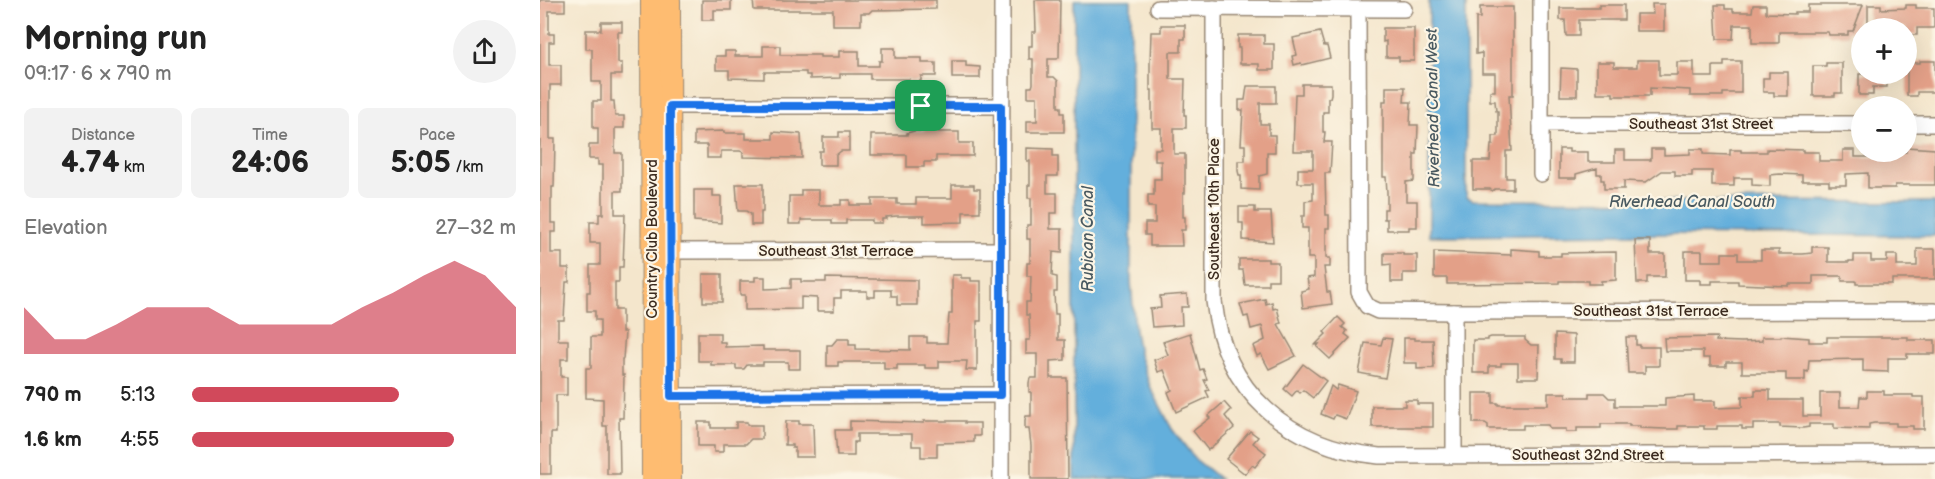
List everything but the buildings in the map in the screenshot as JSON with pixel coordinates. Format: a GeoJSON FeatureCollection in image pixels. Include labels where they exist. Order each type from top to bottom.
{"type":"FeatureCollection","features":[{"type":"Feature","properties":{"kind":"main road","name":"Country Club Boulevard"},"geometry":{"type":"LineString","coordinates":[[651,0],[671,251],[671,479]]}},
{"type":"Feature","properties":{"kind":"main road","name":"Country Club Boulevard"},"geometry":{"type":"LineString","coordinates":[[652,479],[661,106],[670,0]]}},
{"type":"Feature","properties":{"kind":"street"},"geometry":{"type":"LineString","coordinates":[[1001,479],[1002,0]]}},
{"type":"Feature","properties":{"kind":"street"},"geometry":{"type":"LineString","coordinates":[[1541,0],[1541,174]]}},
{"type":"Feature","properties":{"kind":"street"},"geometry":{"type":"LineString","coordinates":[[1158,8],[1404,9]]}},
{"type":"Feature","properties":{"kind":"street","name":"Southeast 10th Place"},"geometry":{"type":"LineString","coordinates":[[1214,8],[1214,308],[1218,330],[1227,356],[1240,379],[1257,400]]}},
{"type":"Feature","properties":{"kind":"street","name":"Southeast 31st Terrace"},"geometry":{"type":"LineString","coordinates":[[1358,10],[1359,292],[1367,306],[1378,311],[1454,312],[1935,311]]}},
{"type":"Feature","properties":{"kind":"street"},"geometry":{"type":"LineString","coordinates":[[661,106],[1001,106]]}},
{"type":"Feature","properties":{"kind":"street","name":"Southeast 31st Street"},"geometry":{"type":"LineString","coordinates":[[1541,124],[1851,124]]}},
{"type":"Feature","properties":{"kind":"street"},"geometry":{"type":"LineString","coordinates":[[1917,124],[1935,124]]}},
{"type":"Feature","properties":{"kind":"street","name":"Southeast 31st Terrace"},"geometry":{"type":"LineString","coordinates":[[671,251],[1001,250]]}},
{"type":"Feature","properties":{"kind":"street"},"geometry":{"type":"LineString","coordinates":[[1454,312],[1454,455]]}},
{"type":"Feature","properties":{"kind":"street"},"geometry":{"type":"LineString","coordinates":[[671,396],[1001,395]]}},
{"type":"Feature","properties":{"kind":"street","name":"Southeast 32nd Street"},"geometry":{"type":"LineString","coordinates":[[1257,400],[1281,422],[1306,437],[1332,448],[1379,456],[1935,454]]}},
{"type":"Feature","properties":{"kind":"water","name":"Rubican Canal"},"geometry":{"type":"Polygon","coordinates":[[[1074,0],[1131,0],[1131,281],[1139,354],[1150,386],[1172,429],[1195,459],[1220,479],[1074,479],[1074,0]]]}},
{"type":"Feature","properties":{"kind":"water"},"geometry":{"type":"Polygon","coordinates":[[[1429,0],[1466,0],[1466,192],[1467,197],[1473,200],[1935,202],[1935,236],[1633,234],[1429,236],[1429,0]]]}},
{"type":"Feature","properties":{"kind":"route"},"geometry":{"type":"LineString","coordinates":[[670,106],[921,106],[1001,106],[1001,395],[671,396],[670,106]]}},
{"type":"Feature","properties":{"kind":"water label","name":"Riverhead Canal West"},"geometry":{"type":"Point","coordinates":[1432,108]}},
{"type":"Feature","properties":{"kind":"water label","name":"Riverhead Canal South"},"geometry":{"type":"Point","coordinates":[1692,201]}}]}
